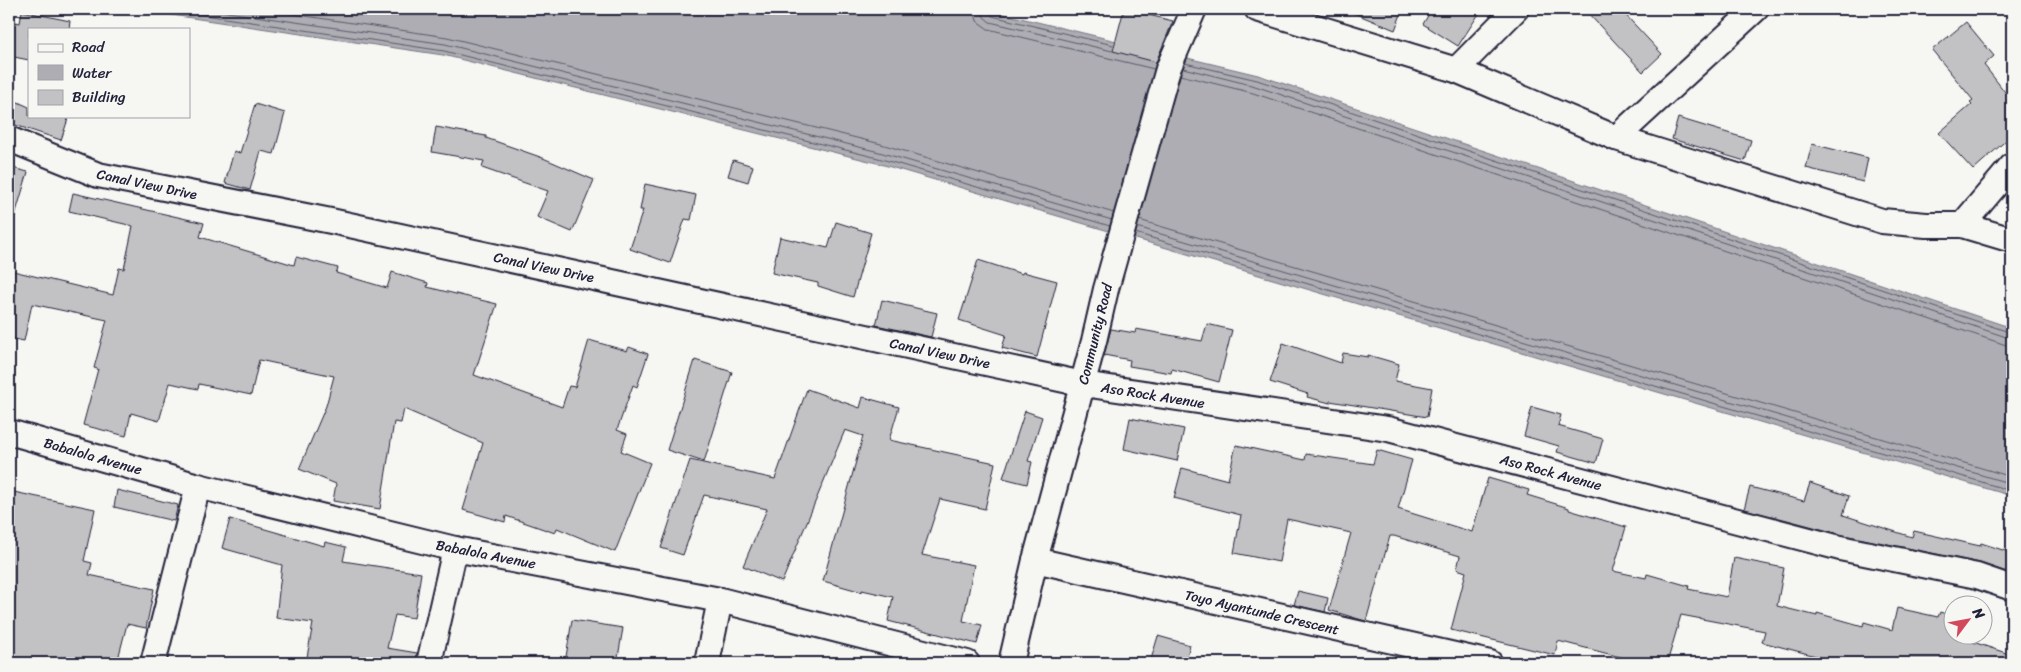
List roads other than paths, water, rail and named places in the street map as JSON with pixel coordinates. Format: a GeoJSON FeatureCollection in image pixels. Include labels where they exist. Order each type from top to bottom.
{"type":"FeatureCollection","features":[{"type":"Feature","properties":{"kind":"street","name":"Community Road"},"geometry":{"type":"LineString","coordinates":[[1011,663],[1034,560],[1083,384],[1106,289],[1168,69],[1194,9]]}},
{"type":"Feature","properties":{"kind":"street"},"geometry":{"type":"LineString","coordinates":[[1257,9],[1456,70],[1616,138],[1882,221],[1926,225],[1962,225],[2012,240]]}},
{"type":"Feature","properties":{"kind":"street"},"geometry":{"type":"LineString","coordinates":[[1456,70],[1516,9]]}},
{"type":"Feature","properties":{"kind":"street"},"geometry":{"type":"LineString","coordinates":[[1616,138],[1756,9]]}},
{"type":"Feature","properties":{"kind":"street","name":"Canal View Drive"},"geometry":{"type":"LineString","coordinates":[[9,139],[98,176],[331,221],[1083,384]]}},
{"type":"Feature","properties":{"kind":"street"},"geometry":{"type":"LineString","coordinates":[[1962,225],[2012,166]]}},
{"type":"Feature","properties":{"kind":"street","name":"Aso Rock Avenue"},"geometry":{"type":"LineString","coordinates":[[1083,384],[1388,429],[1840,548],[1977,576],[2012,588]]}},
{"type":"Feature","properties":{"kind":"street","name":"Babalola Avenue"},"geometry":{"type":"LineString","coordinates":[[9,432],[198,486],[455,549],[720,600],[967,663]]}},
{"type":"Feature","properties":{"kind":"street"},"geometry":{"type":"LineString","coordinates":[[152,663],[198,486]]}},
{"type":"Feature","properties":{"kind":"street"},"geometry":{"type":"LineString","coordinates":[[429,663],[455,549]]}},
{"type":"Feature","properties":{"kind":"street","name":"Toyo Ayantunde Crescent"},"geometry":{"type":"LineString","coordinates":[[1034,560],[1490,663]]}},
{"type":"Feature","properties":{"kind":"street"},"geometry":{"type":"LineString","coordinates":[[707,663],[720,600]]}},
{"type":"Feature","properties":{"kind":"water"},"geometry":{"type":"Polygon","coordinates":[[[131,9],[983,9],[1258,75],[2012,328],[2012,496],[877,163],[443,55],[131,9]]]}}]}
